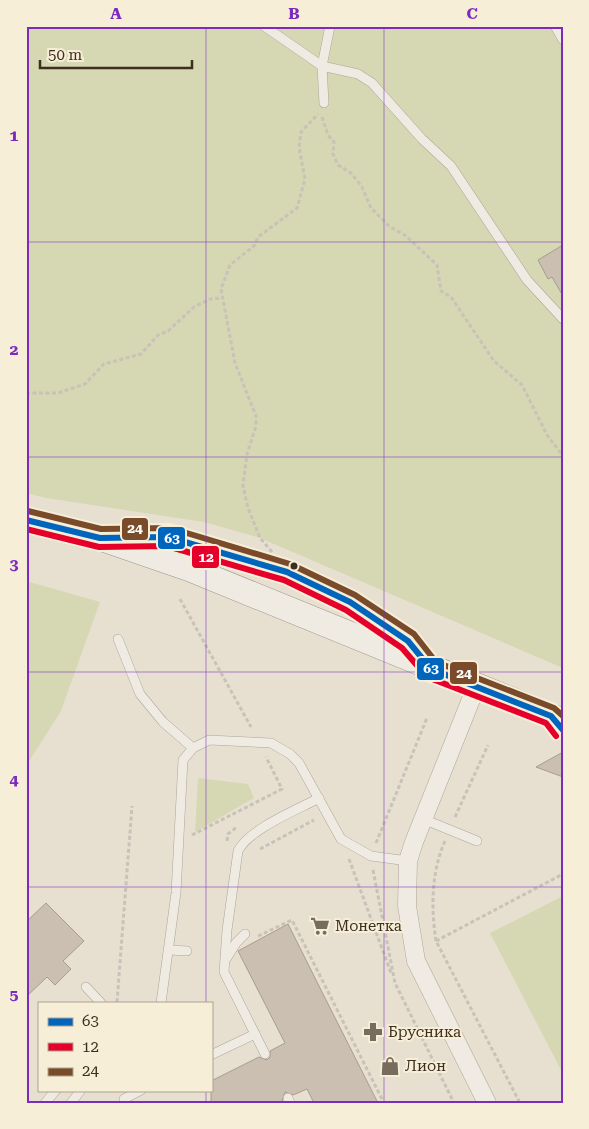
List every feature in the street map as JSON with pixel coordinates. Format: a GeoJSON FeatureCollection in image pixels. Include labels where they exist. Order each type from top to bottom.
{"type":"FeatureCollection","features":[{"type":"Feature","properties":{"kind":"main road"},"geometry":{"type":"LineString","coordinates":[[26,520],[100,538],[190,569],[559,722]]}},
{"type":"Feature","properties":{"kind":"street"},"geometry":{"type":"LineString","coordinates":[[476,687],[408,861],[406,906],[416,961],[487,1103]]}},
{"type":"Feature","properties":{"kind":"lane"},"geometry":{"type":"LineString","coordinates":[[264,26],[322,66],[358,74],[372,83],[422,139],[451,166],[527,280],[563,319]]}},
{"type":"Feature","properties":{"kind":"lane"},"geometry":{"type":"LineString","coordinates":[[324,103],[322,66],[330,26]]}},
{"type":"Feature","properties":{"kind":"lane"},"geometry":{"type":"LineString","coordinates":[[555,26],[563,40]]}},
{"type":"Feature","properties":{"kind":"lane"},"geometry":{"type":"LineString","coordinates":[[100,538],[168,537],[287,572],[350,602],[380,622],[408,641],[431,669]]}},
{"type":"Feature","properties":{"kind":"lane"},"geometry":{"type":"LineString","coordinates":[[118,638],[140,694],[163,722],[193,748]]}},
{"type":"Feature","properties":{"kind":"lane"},"geometry":{"type":"LineString","coordinates":[[161,1002],[170,950],[179,842],[183,760],[193,748],[209,740],[270,743],[290,754],[299,763],[342,839],[371,856],[408,861]]}},
{"type":"Feature","properties":{"kind":"lane"},"geometry":{"type":"LineString","coordinates":[[265,1054],[224,972],[226,930],[238,850],[242,843],[253,834],[319,798]]}},
{"type":"Feature","properties":{"kind":"lane"},"geometry":{"type":"LineString","coordinates":[[423,819],[477,841]]}},
{"type":"Feature","properties":{"kind":"lane"},"geometry":{"type":"LineString","coordinates":[[224,972],[226,958],[232,948],[245,934]]}},
{"type":"Feature","properties":{"kind":"lane"},"geometry":{"type":"LineString","coordinates":[[170,950],[186,951]]}},
{"type":"Feature","properties":{"kind":"lane"},"geometry":{"type":"LineString","coordinates":[[86,987],[100,1002]]}},
{"type":"Feature","properties":{"kind":"lane"},"geometry":{"type":"LineString","coordinates":[[212,1055],[255,1034]]}},
{"type":"Feature","properties":{"kind":"lane"},"geometry":{"type":"LineString","coordinates":[[45,1103],[54,1092]]}},
{"type":"Feature","properties":{"kind":"lane"},"geometry":{"type":"LineString","coordinates":[[71,1103],[79,1092]]}},
{"type":"Feature","properties":{"kind":"lane"},"geometry":{"type":"LineString","coordinates":[[124,1098],[137,1092]]}},
{"type":"Feature","properties":{"kind":"path"},"geometry":{"type":"LineString","coordinates":[[278,558],[260,538],[248,508],[243,486],[247,454],[256,426],[256,416],[235,363],[221,289],[230,265],[254,246],[258,237],[297,208],[305,179],[299,147],[301,132],[320,110],[328,135],[334,142],[333,154],[338,165],[362,186],[371,208],[389,226],[406,236],[437,265],[441,291],[451,297],[494,361],[522,385],[547,435],[563,456]]}},
{"type":"Feature","properties":{"kind":"path"},"geometry":{"type":"LineString","coordinates":[[26,393],[58,393],[85,384],[104,364],[141,354],[158,336],[168,331],[194,306],[222,298]]}},
{"type":"Feature","properties":{"kind":"path"},"geometry":{"type":"LineString","coordinates":[[179,842],[282,789],[259,742],[180,598]]}},
{"type":"Feature","properties":{"kind":"path"},"geometry":{"type":"LineString","coordinates":[[488,744],[440,852],[435,878],[432,917],[436,941],[520,1103]]}},
{"type":"Feature","properties":{"kind":"path"},"geometry":{"type":"LineString","coordinates":[[116,1002],[132,806]]}},
{"type":"Feature","properties":{"kind":"path"},"geometry":{"type":"LineString","coordinates":[[252,854],[328,812]]}},
{"type":"Feature","properties":{"kind":"path"},"geometry":{"type":"LineString","coordinates":[[342,839],[395,983]]}},
{"type":"Feature","properties":{"kind":"path"},"geometry":{"type":"LineString","coordinates":[[436,941],[563,874]]}},
{"type":"Feature","properties":{"kind":"path"},"geometry":{"type":"LineString","coordinates":[[232,948],[292,920],[384,1103]]}},
{"type":"Feature","properties":{"kind":"green space"},"geometry":{"type":"Polygon","coordinates":[[[26,26],[563,26],[563,668],[260,538],[204,522],[46,498],[26,493],[26,26]]]}},
{"type":"Feature","properties":{"kind":"green space"},"geometry":{"type":"Polygon","coordinates":[[[26,581],[100,602],[61,711],[26,766],[26,581]]]}},
{"type":"Feature","properties":{"kind":"green space"},"geometry":{"type":"Polygon","coordinates":[[[198,778],[248,784],[254,798],[195,832],[198,778]]]}},
{"type":"Feature","properties":{"kind":"green space"},"geometry":{"type":"Polygon","coordinates":[[[563,896],[563,1074],[490,933],[563,896]]]}},
{"type":"Feature","properties":{"kind":"building"},"geometry":{"type":"Polygon","coordinates":[[[563,245],[563,296],[552,277],[548,279],[538,260],[563,245]]]}},
{"type":"Feature","properties":{"kind":"building"},"geometry":{"type":"Polygon","coordinates":[[[563,752],[563,777],[536,767],[563,752]]]}},
{"type":"Feature","properties":{"kind":"building"},"geometry":{"type":"Polygon","coordinates":[[[46,903],[84,941],[63,961],[71,969],[55,985],[47,977],[26,997],[26,922],[46,903]]]}},
{"type":"Feature","properties":{"kind":"building"},"geometry":{"type":"Polygon","coordinates":[[[288,924],[378,1103],[314,1103],[307,1089],[293,1095],[285,1092],[282,1101],[278,1103],[211,1103],[212,1080],[259,1057],[267,1060],[270,1057],[270,1051],[285,1043],[238,951],[288,924]]]}},
{"type":"Feature","properties":{"kind":"transit line","name":"24"},"geometry":{"type":"LineString","coordinates":[[28,511],[101,529],[170,528],[290,564],[355,595],[414,634],[436,662],[554,708],[563,716]]}},
{"type":"Feature","properties":{"kind":"transit line","name":"63"},"geometry":{"type":"LineString","coordinates":[[26,520],[100,538],[168,537],[287,572],[350,602],[408,641],[431,669],[551,716],[563,730]]}},
{"type":"Feature","properties":{"kind":"transit line","name":"12"},"geometry":{"type":"LineString","coordinates":[[26,529],[99,547],[167,546],[284,580],[346,610],[402,648],[427,677],[546,723],[556,736]]}},
{"type":"Feature","properties":{"kind":"place","name":"Монетка"},"geometry":{"type":"Point","coordinates":[320,926]}},
{"type":"Feature","properties":{"kind":"place","name":"Брусника"},"geometry":{"type":"Point","coordinates":[373,1032]}},
{"type":"Feature","properties":{"kind":"place","name":"Лион"},"geometry":{"type":"Point","coordinates":[390,1066]}}]}
